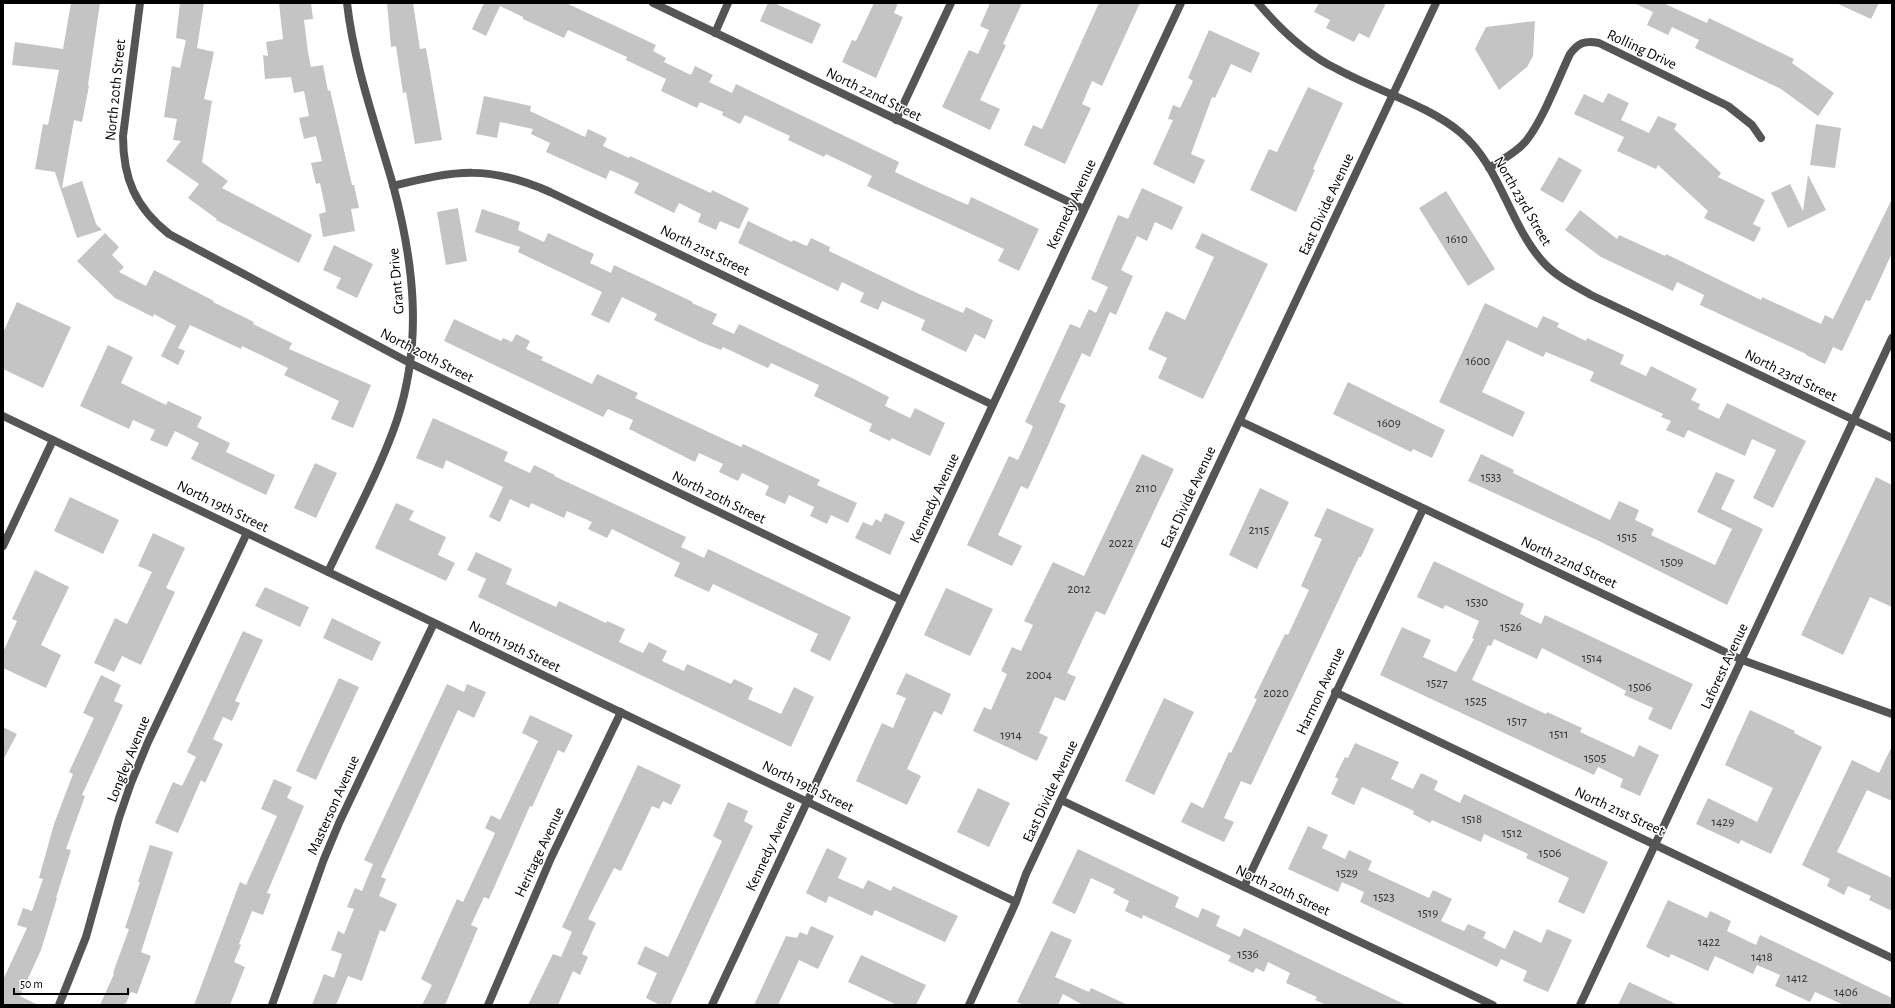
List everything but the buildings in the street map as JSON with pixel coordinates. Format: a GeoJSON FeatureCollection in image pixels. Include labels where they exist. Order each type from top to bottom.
{"type":"FeatureCollection","features":[{"type":"Feature","properties":{"kind":"street","name":"North 20th Street"},"geometry":{"type":"LineString","coordinates":[[140,3],[123,136],[125,169],[137,199],[156,223],[169,234],[410,363],[901,600]]}},
{"type":"Feature","properties":{"kind":"street","name":"Grant Drive"},"geometry":{"type":"LineString","coordinates":[[328,572],[390,438],[404,396],[410,363],[413,324],[413,284],[407,245],[393,186],[358,63],[347,3]]}},
{"type":"Feature","properties":{"kind":"street","name":"North 22nd Street"},"geometry":{"type":"LineString","coordinates":[[653,3],[1084,209]]}},
{"type":"Feature","properties":{"kind":"street"},"geometry":{"type":"LineString","coordinates":[[714,33],[728,3]]}},
{"type":"Feature","properties":{"kind":"street"},"geometry":{"type":"LineString","coordinates":[[896,120],[950,3]]}},
{"type":"Feature","properties":{"kind":"street","name":"Kennedy Avenue"},"geometry":{"type":"LineString","coordinates":[[712,1005],[806,801],[1181,3]]}},
{"type":"Feature","properties":{"kind":"street","name":"North 23rd Street"},"geometry":{"type":"LineString","coordinates":[[1258,3],[1291,38],[1335,69],[1450,124],[1473,145],[1489,168],[1528,242],[1545,264],[1566,281],[1892,438]]}},
{"type":"Feature","properties":{"kind":"street","name":"East Divide Avenue"},"geometry":{"type":"LineString","coordinates":[[969,1005],[1016,902],[1026,874],[1436,3]]}},
{"type":"Feature","properties":{"kind":"street","name":"Rolling Drive"},"geometry":{"type":"LineString","coordinates":[[1489,168],[1515,152],[1525,142],[1534,130],[1570,54],[1578,45],[1589,41],[1599,43],[1728,106],[1752,125],[1761,138]]}},
{"type":"Feature","properties":{"kind":"street","name":"North 21st Street"},"geometry":{"type":"LineString","coordinates":[[393,186],[431,176],[459,172],[486,172],[517,178],[558,195],[993,405]]}},
{"type":"Feature","properties":{"kind":"street","name":"Laforest Avenue"},"geometry":{"type":"LineString","coordinates":[[1580,1005],[1892,338]]}},
{"type":"Feature","properties":{"kind":"street","name":"North 19th Street"},"geometry":{"type":"LineString","coordinates":[[3,416],[1016,902]]}},
{"type":"Feature","properties":{"kind":"street","name":"North 22nd Street"},"geometry":{"type":"LineString","coordinates":[[1240,421],[1742,660],[1892,714]]}},
{"type":"Feature","properties":{"kind":"street"},"geometry":{"type":"LineString","coordinates":[[3,546],[53,440]]}},
{"type":"Feature","properties":{"kind":"street","name":"Harmon Avenue"},"geometry":{"type":"LineString","coordinates":[[1244,887],[1335,692],[1423,509]]}},
{"type":"Feature","properties":{"kind":"street","name":"Longley Avenue"},"geometry":{"type":"LineString","coordinates":[[59,1005],[86,937],[119,818],[131,783],[148,742],[247,533]]}},
{"type":"Feature","properties":{"kind":"street","name":"Masterson Avenue"},"geometry":{"type":"LineString","coordinates":[[272,1005],[338,823],[434,623]]}},
{"type":"Feature","properties":{"kind":"street","name":"North 21st Street"},"geometry":{"type":"LineString","coordinates":[[1335,692],[1892,958]]}},
{"type":"Feature","properties":{"kind":"street","name":"Heritage Avenue"},"geometry":{"type":"LineString","coordinates":[[488,1005],[551,858],[621,712]]}},
{"type":"Feature","properties":{"kind":"street","name":"North 20th Street"},"geometry":{"type":"LineString","coordinates":[[1061,800],[1493,1005]]}}]}
